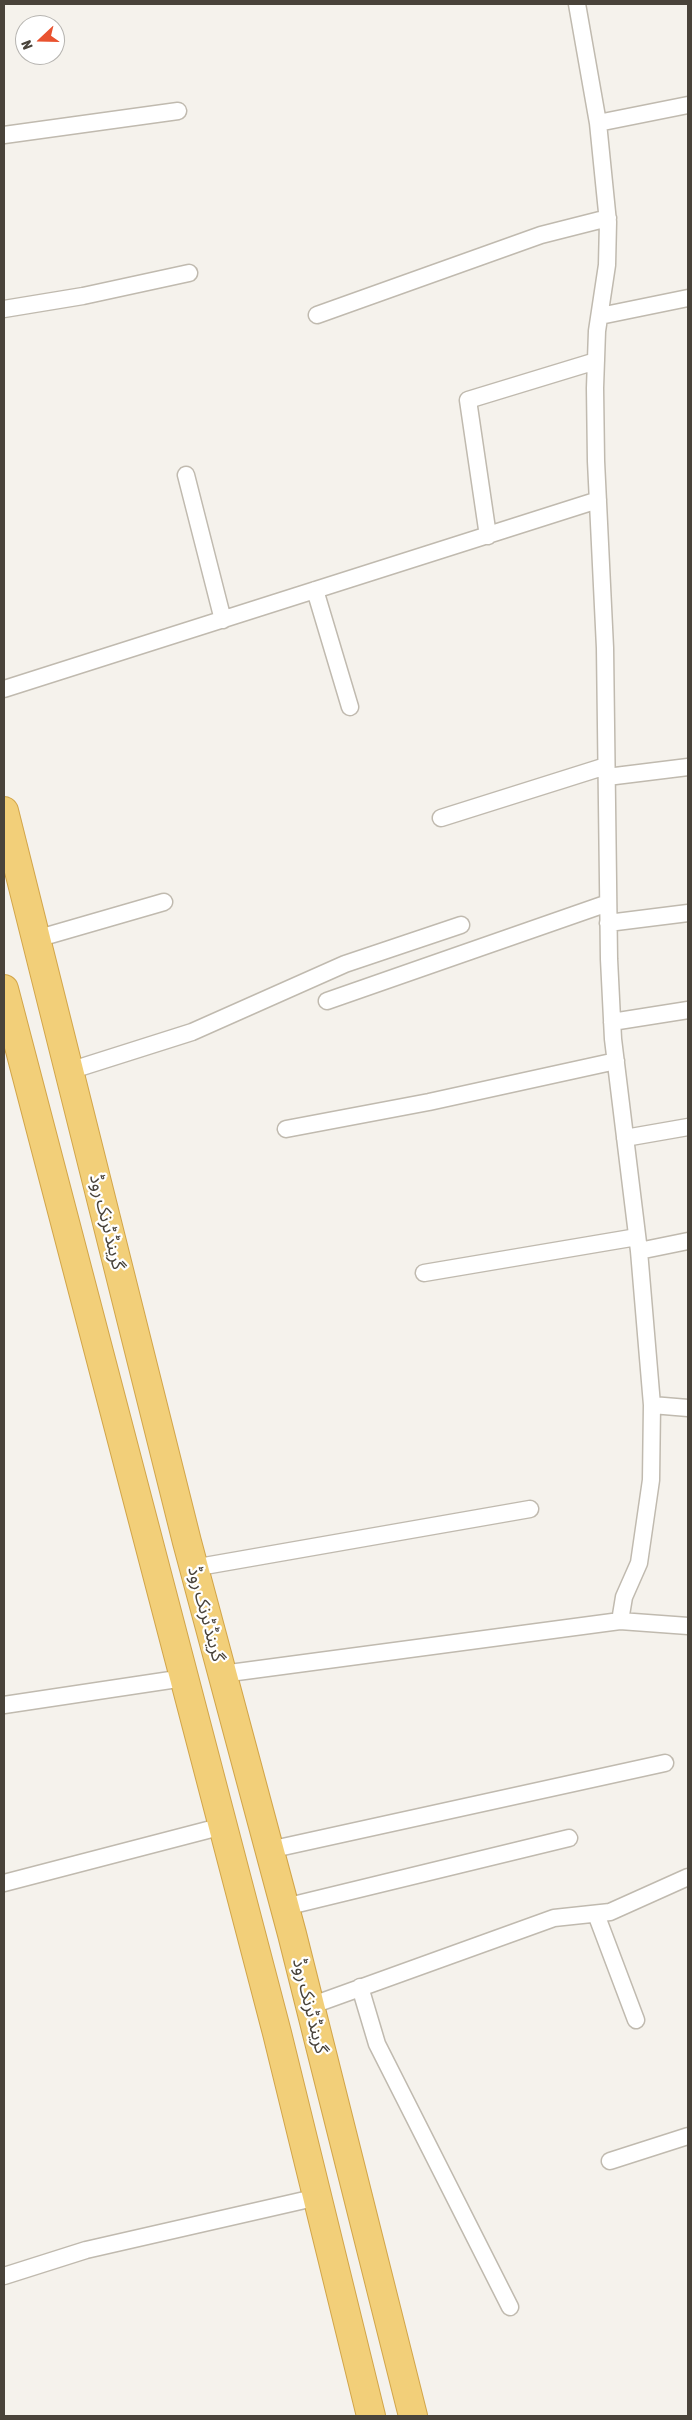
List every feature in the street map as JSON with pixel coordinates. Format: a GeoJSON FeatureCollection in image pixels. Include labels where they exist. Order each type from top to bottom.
{"type":"FeatureCollection","features":[{"type":"Feature","properties":{"kind":"highway","name":"گرینڈ ٹرنک روڈ"},"geometry":{"type":"LineString","coordinates":[[4,811],[194,1568],[285,1907],[414,2416]]}},
{"type":"Feature","properties":{"kind":"highway"},"geometry":{"type":"LineString","coordinates":[[4,989],[223,1826],[318,2198],[371,2416]]}},
{"type":"Feature","properties":{"kind":"street"},"geometry":{"type":"LineString","coordinates":[[577,4],[598,123],[608,218],[607,265],[596,361],[596,452],[605,648],[608,923],[612,1022],[611,1062],[625,1138],[638,1244],[652,1405],[651,1480],[642,1544],[639,1563],[624,1597],[620,1622]]}},
{"type":"Feature","properties":{"kind":"street"},"geometry":{"type":"LineString","coordinates":[[598,123],[688,105]]}},
{"type":"Feature","properties":{"kind":"street"},"geometry":{"type":"LineString","coordinates":[[4,135],[178,111]]}},
{"type":"Feature","properties":{"kind":"street"},"geometry":{"type":"LineString","coordinates":[[317,315],[541,235],[608,218]]}},
{"type":"Feature","properties":{"kind":"street"},"geometry":{"type":"LineString","coordinates":[[4,309],[83,296],[189,273]]}},
{"type":"Feature","properties":{"kind":"street"},"geometry":{"type":"LineString","coordinates":[[600,316],[688,298]]}},
{"type":"Feature","properties":{"kind":"street"},"geometry":{"type":"LineString","coordinates":[[488,536],[468,400],[596,361]]}},
{"type":"Feature","properties":{"kind":"street"},"geometry":{"type":"LineString","coordinates":[[186,475],[223,620]]}},
{"type":"Feature","properties":{"kind":"street"},"geometry":{"type":"LineString","coordinates":[[4,689],[598,500]]}},
{"type":"Feature","properties":{"kind":"street"},"geometry":{"type":"LineString","coordinates":[[315,590],[350,707]]}},
{"type":"Feature","properties":{"kind":"street"},"geometry":{"type":"LineString","coordinates":[[441,818],[606,772],[688,767]]}},
{"type":"Feature","properties":{"kind":"street"},"geometry":{"type":"LineString","coordinates":[[36,939],[164,902]]}},
{"type":"Feature","properties":{"kind":"street"},"geometry":{"type":"LineString","coordinates":[[327,1001],[608,903]]}},
{"type":"Feature","properties":{"kind":"street"},"geometry":{"type":"LineString","coordinates":[[608,923],[688,913]]}},
{"type":"Feature","properties":{"kind":"street"},"geometry":{"type":"LineString","coordinates":[[69,1071],[192,1032],[345,964],[461,925]]}},
{"type":"Feature","properties":{"kind":"street"},"geometry":{"type":"LineString","coordinates":[[612,1022],[688,1010]]}},
{"type":"Feature","properties":{"kind":"street"},"geometry":{"type":"LineString","coordinates":[[436,1100],[611,1062]]}},
{"type":"Feature","properties":{"kind":"street"},"geometry":{"type":"LineString","coordinates":[[286,1129],[429,1102],[611,1062]]}},
{"type":"Feature","properties":{"kind":"street"},"geometry":{"type":"LineString","coordinates":[[625,1138],[688,1127]]}},
{"type":"Feature","properties":{"kind":"street"},"geometry":{"type":"LineString","coordinates":[[424,1273],[638,1244],[688,1241]]}},
{"type":"Feature","properties":{"kind":"street"},"geometry":{"type":"LineString","coordinates":[[652,1405],[688,1408]]}},
{"type":"Feature","properties":{"kind":"street"},"geometry":{"type":"LineString","coordinates":[[194,1568],[530,1509]]}},
{"type":"Feature","properties":{"kind":"street"},"geometry":{"type":"LineString","coordinates":[[222,1674],[620,1622],[688,1626]]}},
{"type":"Feature","properties":{"kind":"street"},"geometry":{"type":"LineString","coordinates":[[4,1704],[184,1678]]}},
{"type":"Feature","properties":{"kind":"street"},"geometry":{"type":"LineString","coordinates":[[269,1850],[666,1763]]}},
{"type":"Feature","properties":{"kind":"street"},"geometry":{"type":"LineString","coordinates":[[4,1883],[223,1826]]}},
{"type":"Feature","properties":{"kind":"street"},"geometry":{"type":"LineString","coordinates":[[285,1907],[569,1838]]}},
{"type":"Feature","properties":{"kind":"street"},"geometry":{"type":"LineString","coordinates":[[310,2006],[554,1918],[610,1912],[688,1877]]}},
{"type":"Feature","properties":{"kind":"street"},"geometry":{"type":"LineString","coordinates":[[596,1914],[636,2020]]}},
{"type":"Feature","properties":{"kind":"street"},"geometry":{"type":"LineString","coordinates":[[360,1987],[377,2044],[510,2307]]}},
{"type":"Feature","properties":{"kind":"street"},"geometry":{"type":"LineString","coordinates":[[610,2161],[688,2136]]}},
{"type":"Feature","properties":{"kind":"street"},"geometry":{"type":"LineString","coordinates":[[4,2276],[86,2250],[318,2198]]}}]}
